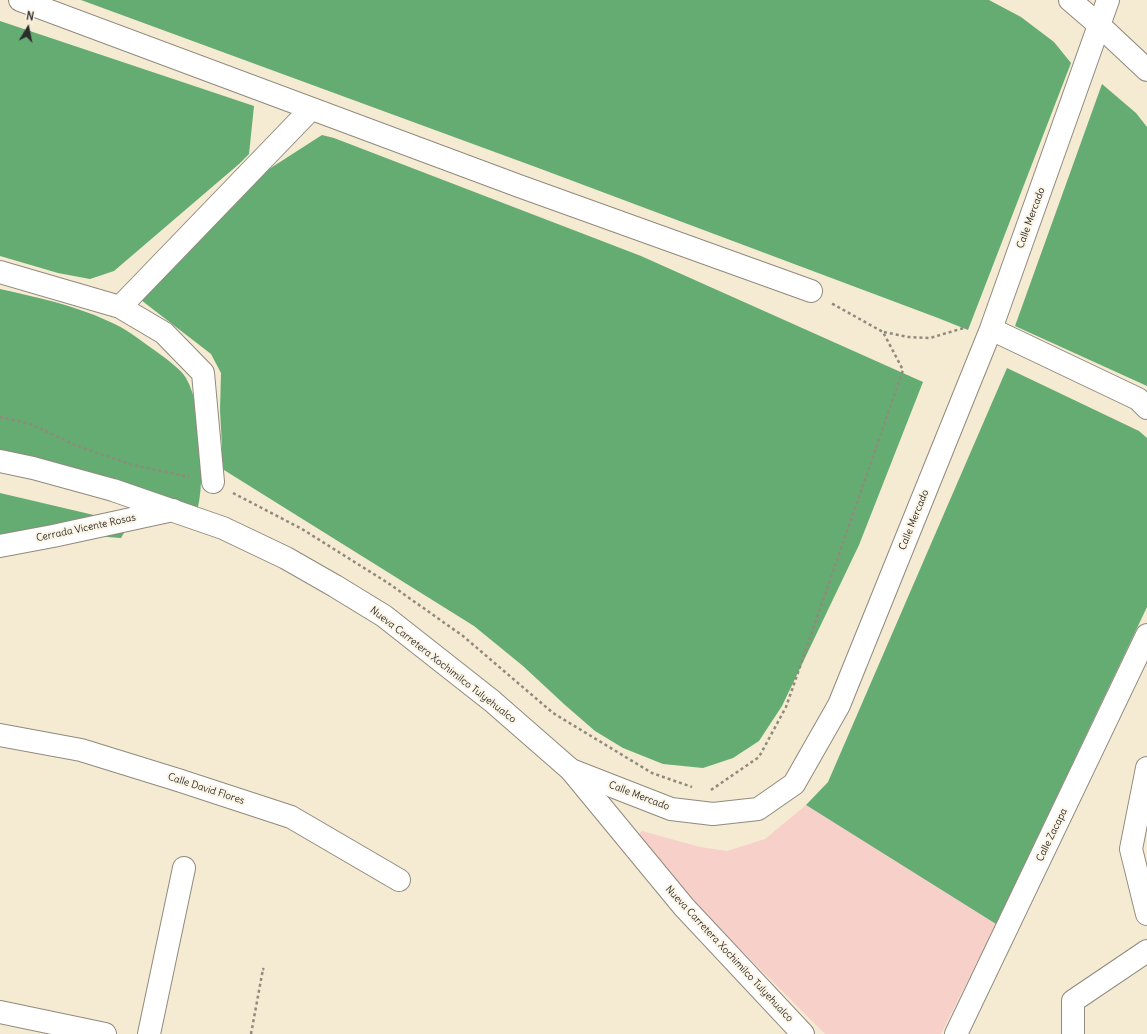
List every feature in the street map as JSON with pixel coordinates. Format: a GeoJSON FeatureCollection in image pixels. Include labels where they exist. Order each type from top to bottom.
{"type":"FeatureCollection","features":[{"type":"Feature","properties":{"kind":"street"},"geometry":{"type":"LineString","coordinates":[[20,0],[811,292]]}},
{"type":"Feature","properties":{"kind":"street"},"geometry":{"type":"LineString","coordinates":[[1070,0],[1147,70]]}},
{"type":"Feature","properties":{"kind":"street","name":"Calle Mercado"},"geometry":{"type":"LineString","coordinates":[[571,770],[671,808],[713,814],[758,809],[794,784],[839,705],[991,329],[1108,0]]}},
{"type":"Feature","properties":{"kind":"street"},"geometry":{"type":"LineString","coordinates":[[120,307],[311,108]]}},
{"type":"Feature","properties":{"kind":"street"},"geometry":{"type":"LineString","coordinates":[[0,272],[120,307],[164,333],[203,373],[213,482]]}},
{"type":"Feature","properties":{"kind":"street"},"geometry":{"type":"LineString","coordinates":[[991,329],[1138,399],[1147,408]]}},
{"type":"Feature","properties":{"kind":"street","name":"Nueva Carretera Xochimilco Tulyehualco"},"geometry":{"type":"LineString","coordinates":[[0,461],[33,468],[113,490],[223,528],[286,558],[384,616],[492,701],[571,770],[684,907],[803,1034]]}},
{"type":"Feature","properties":{"kind":"street","name":"Cerrada Vicente Rosas"},"geometry":{"type":"LineString","coordinates":[[0,546],[173,510]]}},
{"type":"Feature","properties":{"kind":"street","name":"Calle Zacapa"},"geometry":{"type":"LineString","coordinates":[[956,1034],[1147,635]]}},
{"type":"Feature","properties":{"kind":"street","name":"Calle David Flores"},"geometry":{"type":"LineString","coordinates":[[0,735],[81,750],[291,817],[399,880]]}},
{"type":"Feature","properties":{"kind":"street"},"geometry":{"type":"LineString","coordinates":[[1147,768],[1131,849],[1147,914]]}},
{"type":"Feature","properties":{"kind":"street"},"geometry":{"type":"LineString","coordinates":[[149,1034],[184,868]]}},
{"type":"Feature","properties":{"kind":"street"},"geometry":{"type":"LineString","coordinates":[[1073,1034],[1073,1001],[1147,951]]}},
{"type":"Feature","properties":{"kind":"street"},"geometry":{"type":"LineString","coordinates":[[0,1012],[104,1034]]}},
{"type":"Feature","properties":{"kind":"path"},"geometry":{"type":"LineString","coordinates":[[811,292],[883,332],[908,337],[930,338],[969,326],[991,329]]}},
{"type":"Feature","properties":{"kind":"path"},"geometry":{"type":"LineString","coordinates":[[708,792],[759,757],[786,707],[903,370],[883,332]]}},
{"type":"Feature","properties":{"kind":"path"},"geometry":{"type":"LineString","coordinates":[[0,417],[30,424],[77,446],[133,465],[213,482],[302,529],[388,583],[463,636],[554,713],[652,773],[694,787]]}},
{"type":"Feature","properties":{"kind":"path"},"geometry":{"type":"LineString","coordinates":[[251,1034],[263,969],[264,970]]}},
{"type":"Feature","properties":{"kind":"shaded area"},"geometry":{"type":"Polygon","coordinates":[[[806,805],[996,924],[941,1034],[825,1034],[699,908],[636,837],[642,831],[700,847],[727,851],[765,839],[806,805]]]}},
{"type":"Feature","properties":{"kind":"green space"},"geometry":{"type":"Polygon","coordinates":[[[81,0],[989,0],[1021,17],[1054,42],[1071,63],[968,330],[541,169],[81,0]]]}},
{"type":"Feature","properties":{"kind":"green space"},"geometry":{"type":"Polygon","coordinates":[[[0,21],[254,106],[249,154],[114,271],[90,279],[58,273],[0,256],[0,21]]]}},
{"type":"Feature","properties":{"kind":"green space"},"geometry":{"type":"Polygon","coordinates":[[[1102,84],[1136,113],[1147,127],[1147,386],[1015,326],[1102,84]]]}},
{"type":"Feature","properties":{"kind":"green space"},"geometry":{"type":"Polygon","coordinates":[[[322,135],[334,138],[641,256],[923,382],[859,545],[782,706],[759,741],[733,758],[703,768],[663,764],[623,748],[595,731],[523,666],[474,626],[224,470],[221,464],[221,373],[211,354],[141,300],[266,171],[322,135]]]}},
{"type":"Feature","properties":{"kind":"green space"},"geometry":{"type":"Polygon","coordinates":[[[0,289],[41,298],[82,310],[115,324],[139,339],[168,360],[180,371],[190,385],[197,416],[201,474],[201,490],[198,507],[192,509],[0,456],[0,289]]]}},
{"type":"Feature","properties":{"kind":"green space"},"geometry":{"type":"Polygon","coordinates":[[[1007,368],[1139,431],[1147,438],[1147,607],[996,924],[806,805],[828,782],[1007,368]]]}},
{"type":"Feature","properties":{"kind":"green space"},"geometry":{"type":"Polygon","coordinates":[[[0,493],[129,524],[121,538],[94,536],[0,556],[0,493]]]}}]}
